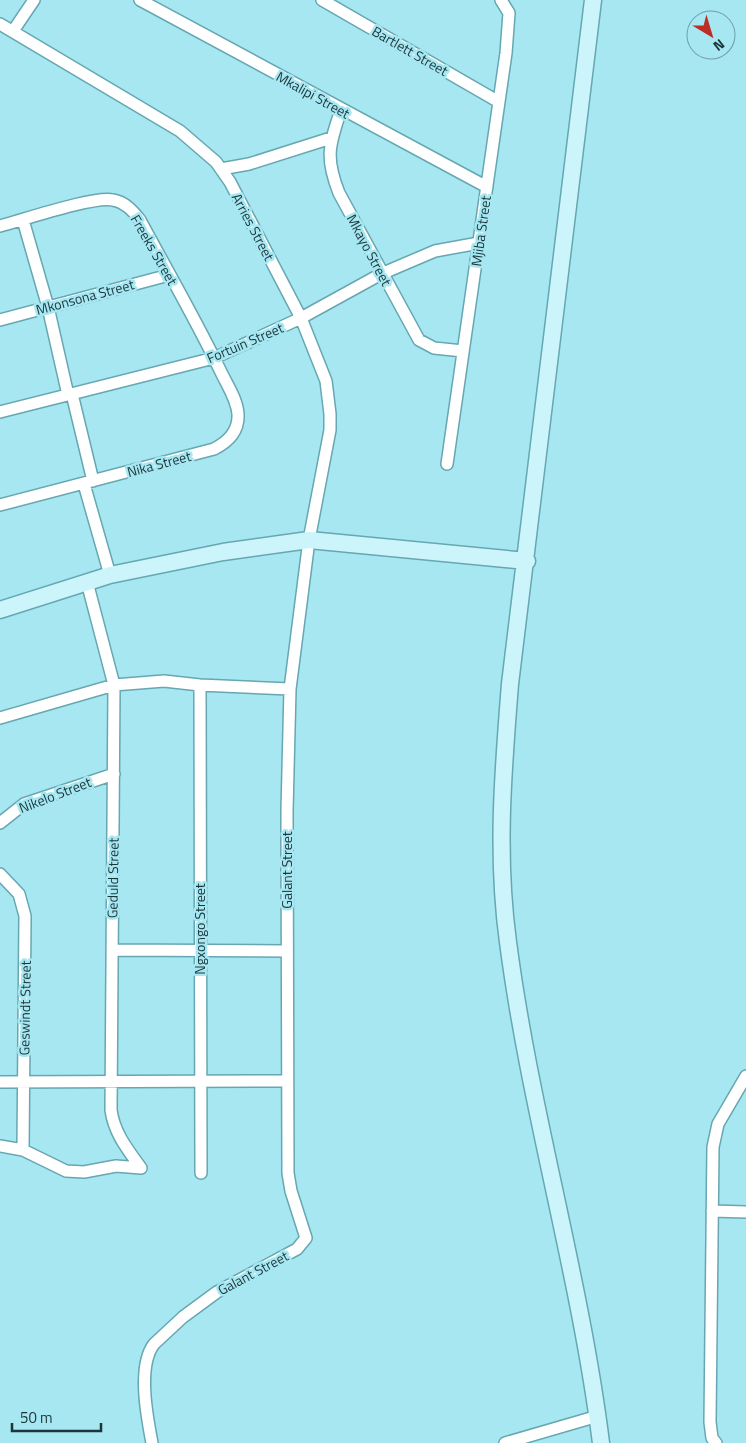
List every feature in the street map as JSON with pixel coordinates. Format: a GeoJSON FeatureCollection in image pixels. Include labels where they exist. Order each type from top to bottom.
{"type":"FeatureCollection","features":[{"type":"Feature","properties":{"kind":"street"},"geometry":{"type":"LineString","coordinates":[[13,31],[34,0]]}},
{"type":"Feature","properties":{"kind":"street","name":"Mkalipi Street"},"geometry":{"type":"LineString","coordinates":[[140,0],[487,187]]}},
{"type":"Feature","properties":{"kind":"street","name":"Bartlett Street"},"geometry":{"type":"LineString","coordinates":[[322,0],[499,102]]}},
{"type":"Feature","properties":{"kind":"street","name":"Mjiba Street"},"geometry":{"type":"LineString","coordinates":[[447,464],[499,102],[509,13],[501,0]]}},
{"type":"Feature","properties":{"kind":"street"},"geometry":{"type":"LineString","coordinates":[[593,0],[527,561],[510,684],[501,786],[501,869],[508,941],[520,1019],[602,1443]]}},
{"type":"Feature","properties":{"kind":"street","name":"Arries Street"},"geometry":{"type":"LineString","coordinates":[[0,24],[180,131],[203,149],[221,169],[301,318],[326,381],[330,430],[309,540]]}},
{"type":"Feature","properties":{"kind":"street","name":"Mkayo Street"},"geometry":{"type":"LineString","coordinates":[[341,110],[328,149],[330,172],[339,193],[418,340],[434,348],[464,351]]}},
{"type":"Feature","properties":{"kind":"street"},"geometry":{"type":"LineString","coordinates":[[221,169],[257,161],[331,138]]}},
{"type":"Feature","properties":{"kind":"street","name":"Freeks Street"},"geometry":{"type":"LineString","coordinates":[[0,226],[97,200],[121,202],[140,220],[214,358]]}},
{"type":"Feature","properties":{"kind":"street"},"geometry":{"type":"LineString","coordinates":[[23,220],[48,307],[70,395],[110,575]]}},
{"type":"Feature","properties":{"kind":"street","name":"Fortuin Street"},"geometry":{"type":"LineString","coordinates":[[0,412],[214,358],[301,318],[381,274],[435,251],[479,244]]}},
{"type":"Feature","properties":{"kind":"street","name":"Mkonsona Street"},"geometry":{"type":"LineString","coordinates":[[0,320],[169,275]]}},
{"type":"Feature","properties":{"kind":"street","name":"Nika Street"},"geometry":{"type":"LineString","coordinates":[[0,506],[214,449],[224,444],[233,435],[237,425],[238,413],[235,402],[214,358]]}},
{"type":"Feature","properties":{"kind":"street"},"geometry":{"type":"LineString","coordinates":[[0,610],[110,575],[223,552],[309,540],[527,561]]}},
{"type":"Feature","properties":{"kind":"street","name":"Galant Street"},"geometry":{"type":"LineString","coordinates":[[152,1443],[146,1402],[145,1368],[149,1350],[202,1302],[297,1249],[306,1238],[291,1191],[288,1173],[287,951],[290,689],[309,540]]}},
{"type":"Feature","properties":{"kind":"street","name":"Geduld Street"},"geometry":{"type":"LineString","coordinates":[[23,1150],[66,1171],[84,1172],[116,1166],[141,1168],[121,1140],[112,1120],[114,685],[87,582]]}},
{"type":"Feature","properties":{"kind":"street"},"geometry":{"type":"LineString","coordinates":[[0,718],[114,685],[164,681],[200,685],[290,689]]}},
{"type":"Feature","properties":{"kind":"street","name":"Ngxongo Street"},"geometry":{"type":"LineString","coordinates":[[200,685],[201,1173]]}},
{"type":"Feature","properties":{"kind":"street","name":"Nikelo Street"},"geometry":{"type":"LineString","coordinates":[[0,823],[24,804],[114,774]]}},
{"type":"Feature","properties":{"kind":"street","name":"Geswindt Street"},"geometry":{"type":"LineString","coordinates":[[0,874],[19,894],[25,916],[23,1150]]}},
{"type":"Feature","properties":{"kind":"street"},"geometry":{"type":"LineString","coordinates":[[112,950],[287,951]]}},
{"type":"Feature","properties":{"kind":"street"},"geometry":{"type":"LineString","coordinates":[[716,1443],[712,1438],[710,1422],[712,1211],[715,1134],[718,1124],[742,1092],[746,1076]]}},
{"type":"Feature","properties":{"kind":"street"},"geometry":{"type":"LineString","coordinates":[[0,1082],[287,1081]]}},
{"type":"Feature","properties":{"kind":"street"},"geometry":{"type":"LineString","coordinates":[[0,1146],[23,1150]]}},
{"type":"Feature","properties":{"kind":"street"},"geometry":{"type":"LineString","coordinates":[[712,1211],[746,1212]]}},
{"type":"Feature","properties":{"kind":"street"},"geometry":{"type":"LineString","coordinates":[[505,1443],[598,1416]]}}]}
